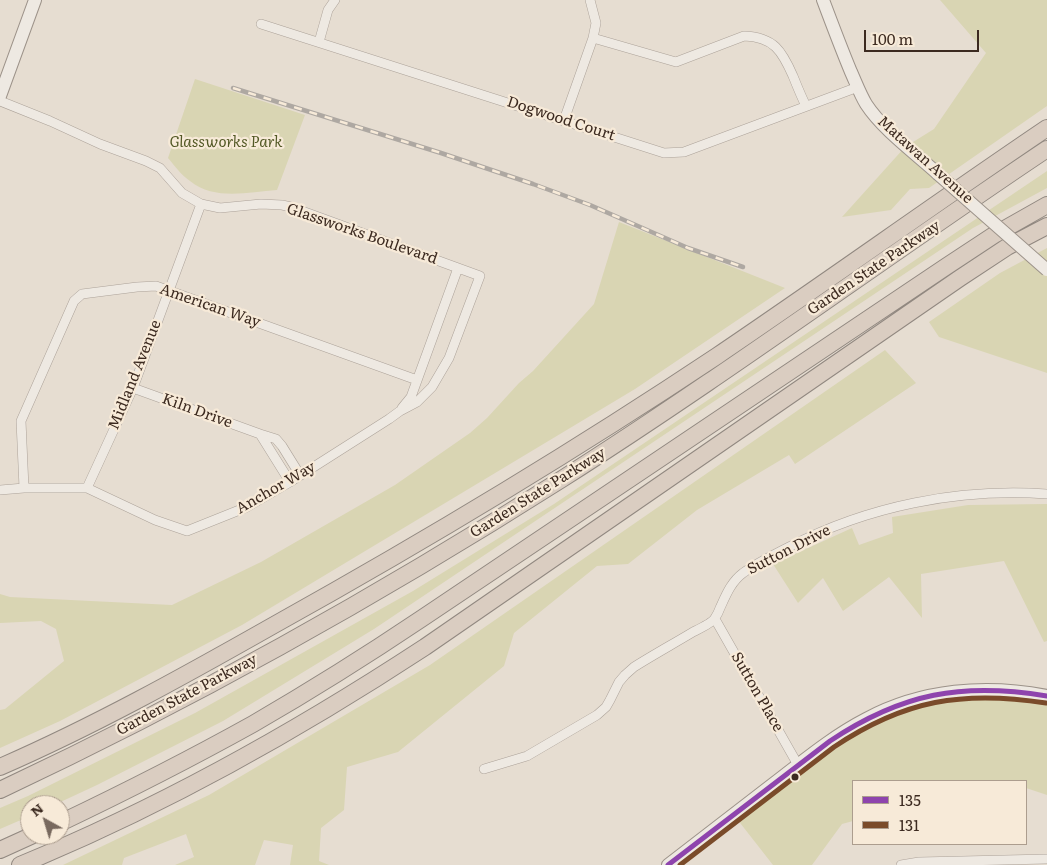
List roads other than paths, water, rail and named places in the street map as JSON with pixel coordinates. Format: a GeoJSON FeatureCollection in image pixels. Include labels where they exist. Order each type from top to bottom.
{"type":"FeatureCollection","features":[{"type":"Feature","properties":{"kind":"highway","name":"Garden State Parkway"},"geometry":{"type":"LineString","coordinates":[[0,767],[84,728],[210,661],[358,578],[498,495],[720,354],[1047,128]]}},
{"type":"Feature","properties":{"kind":"highway","name":"Garden State Parkway"},"geometry":{"type":"LineString","coordinates":[[0,790],[106,738],[230,673],[336,615],[486,526],[570,474],[694,392],[1047,149]]}},
{"type":"Feature","properties":{"kind":"highway"},"geometry":{"type":"LineString","coordinates":[[70,818],[205,750],[278,709],[350,665],[947,266],[994,235],[1047,205]]}},
{"type":"Feature","properties":{"kind":"highway"},"geometry":{"type":"LineString","coordinates":[[20,865],[104,827],[206,776],[272,741],[354,692],[448,632],[960,278],[1007,247],[1047,226]]}},
{"type":"Feature","properties":{"kind":"highway"},"geometry":{"type":"LineString","coordinates":[[0,850],[20,841]]}},
{"type":"Feature","properties":{"kind":"street"},"geometry":{"type":"LineString","coordinates":[[0,96],[35,0]]}},
{"type":"Feature","properties":{"kind":"street"},"geometry":{"type":"LineString","coordinates":[[318,42],[328,10],[335,0]]}},
{"type":"Feature","properties":{"kind":"street"},"geometry":{"type":"LineString","coordinates":[[564,120],[593,38],[596,23],[590,0]]}},
{"type":"Feature","properties":{"kind":"street","name":"Matawan Avenue"},"geometry":{"type":"LineString","coordinates":[[822,0],[858,87],[866,104],[875,115],[886,128],[1047,270]]}},
{"type":"Feature","properties":{"kind":"street","name":"Dogwood Court"},"geometry":{"type":"LineString","coordinates":[[261,24],[664,153],[684,152],[858,87]]}},
{"type":"Feature","properties":{"kind":"street"},"geometry":{"type":"LineString","coordinates":[[593,38],[676,62],[744,36],[770,42],[785,58],[806,106]]}},
{"type":"Feature","properties":{"kind":"street","name":"Glassworks Boulevard"},"geometry":{"type":"LineString","coordinates":[[0,102],[50,121],[100,144],[160,168],[182,192],[201,204],[220,208],[261,204],[282,205],[480,276]]}},
{"type":"Feature","properties":{"kind":"street","name":"Midland Avenue"},"geometry":{"type":"LineString","coordinates":[[87,488],[133,388],[201,204]]}},
{"type":"Feature","properties":{"kind":"street","name":"Anchor Way"},"geometry":{"type":"LineString","coordinates":[[400,411],[411,397],[458,268]]}},
{"type":"Feature","properties":{"kind":"street","name":"Anchor Way"},"geometry":{"type":"LineString","coordinates":[[0,490],[87,488],[155,520],[187,532],[247,507],[416,402],[432,387],[449,358],[480,276]]}},
{"type":"Feature","properties":{"kind":"street","name":"American Way"},"geometry":{"type":"LineString","coordinates":[[24,488],[21,421],[74,301],[82,294],[156,286],[417,380]]}},
{"type":"Feature","properties":{"kind":"street","name":"Kiln Drive"},"geometry":{"type":"LineString","coordinates":[[133,388],[276,439],[300,475]]}},
{"type":"Feature","properties":{"kind":"street"},"geometry":{"type":"LineString","coordinates":[[260,434],[290,482]]}},
{"type":"Feature","properties":{"kind":"street","name":"Sutton Drive"},"geometry":{"type":"LineString","coordinates":[[715,619],[732,584],[744,572],[788,547],[832,527],[894,507],[923,501],[980,494],[1047,494]]}},
{"type":"Feature","properties":{"kind":"street"},"geometry":{"type":"LineString","coordinates":[[484,769],[527,756],[597,715],[606,706],[625,674],[640,663],[715,619]]}},
{"type":"Feature","properties":{"kind":"street","name":"Sutton Place"},"geometry":{"type":"LineString","coordinates":[[715,619],[798,764]]}},
{"type":"Feature","properties":{"kind":"street"},"geometry":{"type":"LineString","coordinates":[[668,865],[798,764],[841,733],[866,718],[919,698],[949,692],[978,689],[1006,690],[1047,696]]}},
{"type":"Feature","properties":{"kind":"street"},"geometry":{"type":"LineString","coordinates":[[901,865],[919,862],[1047,859]]}},
{"type":"Feature","properties":{"kind":"railway"},"geometry":{"type":"LineString","coordinates":[[233,88],[533,184],[590,205],[688,248],[743,267]]}},
{"type":"Feature","properties":{"kind":"park label","name":"Glassworks Park"},"geometry":{"type":"Point","coordinates":[226,143]}}]}
